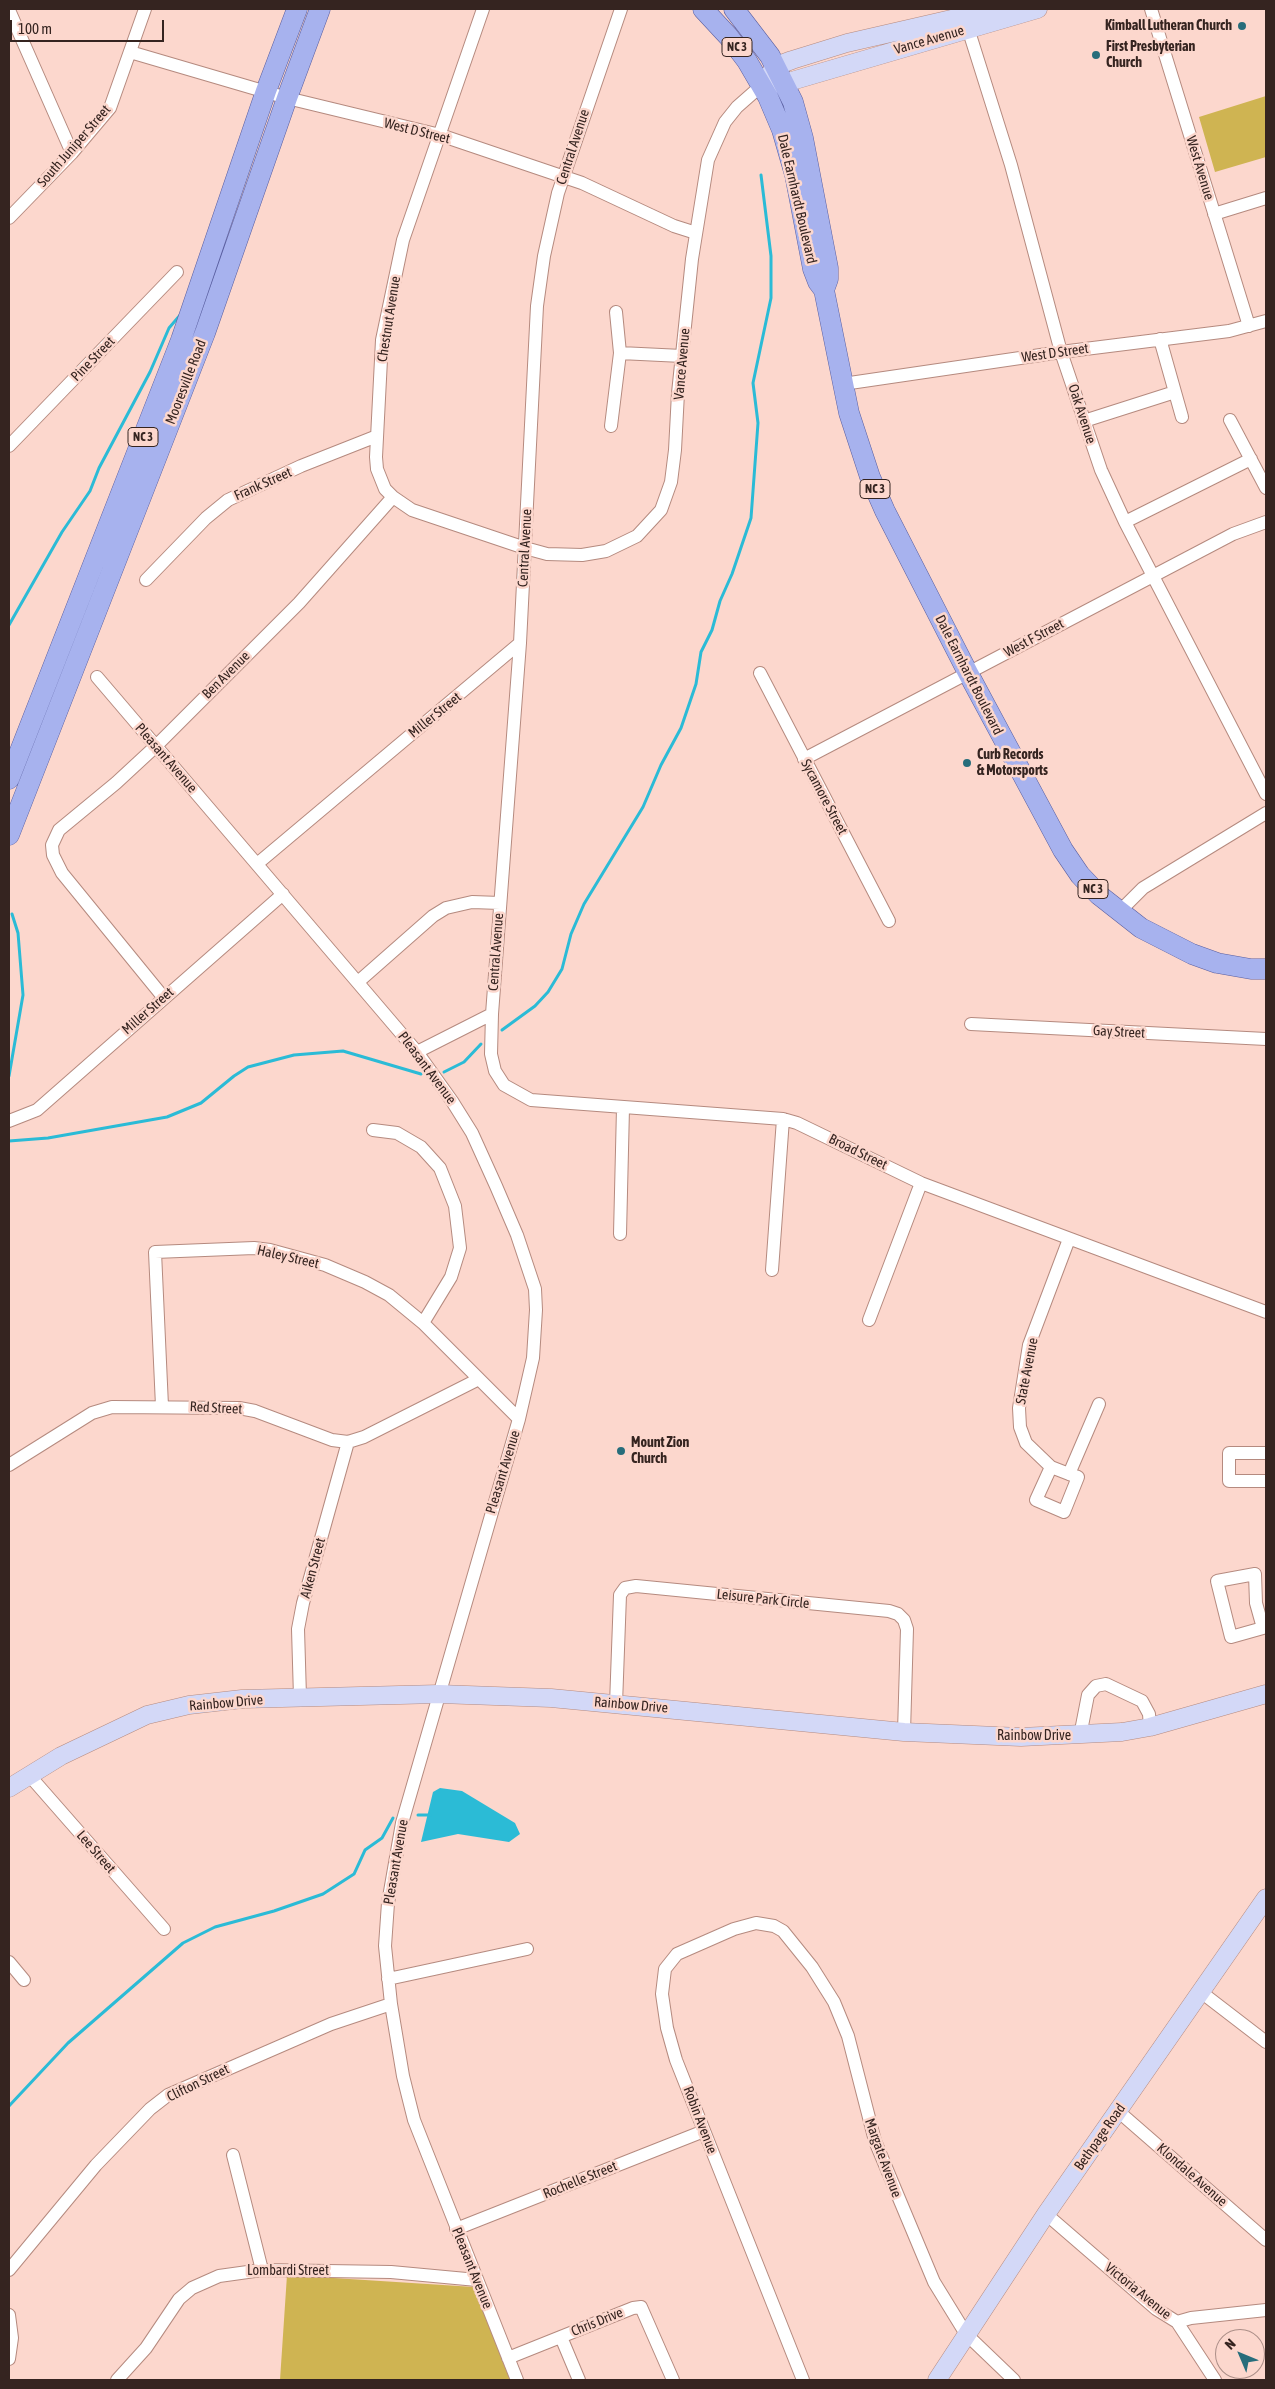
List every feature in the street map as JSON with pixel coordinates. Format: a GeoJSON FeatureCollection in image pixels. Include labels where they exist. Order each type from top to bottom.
{"type":"FeatureCollection","features":[{"type":"Feature","properties":{"kind":"main road","name":"Mooresville Road"},"geometry":{"type":"LineString","coordinates":[[9,779],[181,340],[266,91],[297,9]]}},
{"type":"Feature","properties":{"kind":"main road","name":"Mooresville Road"},"geometry":{"type":"LineString","coordinates":[[9,834],[205,333],[320,9]]}},
{"type":"Feature","properties":{"kind":"main road","name":"Dale Earnhardt Boulevard"},"geometry":{"type":"LineString","coordinates":[[703,9],[733,42],[762,85],[788,148],[812,269],[824,290],[843,384],[859,447],[879,499],[968,673],[1063,850],[1080,875],[1119,912],[1141,928],[1192,954],[1218,963],[1251,969],[1266,968]]}},
{"type":"Feature","properties":{"kind":"main road","name":"Dale Earnhardt Boulevard"},"geometry":{"type":"LineString","coordinates":[[734,9],[781,74],[804,138],[828,268],[828,279],[824,290]]}},
{"type":"Feature","properties":{"kind":"main road","name":"Vance Avenue"},"geometry":{"type":"LineString","coordinates":[[762,85],[781,74],[995,9]]}},
{"type":"Feature","properties":{"kind":"main road","name":"Vance Avenue"},"geometry":{"type":"LineString","coordinates":[[965,18],[1038,9]]}},
{"type":"Feature","properties":{"kind":"main road","name":"Rainbow Drive"},"geometry":{"type":"LineString","coordinates":[[9,1788],[61,1756],[147,1715],[198,1704],[242,1699],[439,1694],[551,1698],[948,1736],[1080,1736],[1150,1727],[1266,1694]]}},
{"type":"Feature","properties":{"kind":"main road","name":"Bethpage Road"},"geometry":{"type":"LineString","coordinates":[[937,2380],[1046,2214],[1266,1898]]}},
{"type":"Feature","properties":{"kind":"street","name":"South Juniper Street"},"geometry":{"type":"LineString","coordinates":[[9,218],[72,153],[110,108],[145,9]]}},
{"type":"Feature","properties":{"kind":"street","name":"Chestnut Avenue"},"geometry":{"type":"LineString","coordinates":[[483,9],[403,240],[382,340],[377,469],[386,489],[392,497],[412,510],[525,548]]}},
{"type":"Feature","properties":{"kind":"street","name":"Central Avenue"},"geometry":{"type":"LineString","coordinates":[[492,1014],[520,643],[537,306],[544,256],[564,176],[621,9]]}},
{"type":"Feature","properties":{"kind":"street"},"geometry":{"type":"LineString","coordinates":[[750,9],[747,20],[750,29]]}},
{"type":"Feature","properties":{"kind":"street","name":"West Avenue"},"geometry":{"type":"LineString","coordinates":[[1151,9],[1249,326]]}},
{"type":"Feature","properties":{"kind":"street"},"geometry":{"type":"LineString","coordinates":[[9,10],[72,153]]}},
{"type":"Feature","properties":{"kind":"street","name":"Oak Avenue"},"geometry":{"type":"LineString","coordinates":[[965,18],[1011,165],[1061,352],[1100,470],[1266,794]]}},
{"type":"Feature","properties":{"kind":"street","name":"West D Street"},"geometry":{"type":"LineString","coordinates":[[130,52],[287,98],[440,135],[564,176],[674,226],[696,233]]}},
{"type":"Feature","properties":{"kind":"street","name":"Vance Avenue"},"geometry":{"type":"LineString","coordinates":[[525,548],[547,554],[582,555],[606,551],[637,536],[651,523],[660,510],[671,482],[682,356],[696,233],[708,160],[718,133],[737,107],[762,85]]}},
{"type":"Feature","properties":{"kind":"street"},"geometry":{"type":"LineString","coordinates":[[1214,214],[1266,198]]}},
{"type":"Feature","properties":{"kind":"street","name":"Pine Street"},"geometry":{"type":"LineString","coordinates":[[9,446],[177,272]]}},
{"type":"Feature","properties":{"kind":"street"},"geometry":{"type":"LineString","coordinates":[[611,426],[620,353],[616,312]]}},
{"type":"Feature","properties":{"kind":"street","name":"West D Street"},"geometry":{"type":"LineString","coordinates":[[843,384],[1249,326],[1266,321]]}},
{"type":"Feature","properties":{"kind":"street"},"geometry":{"type":"LineString","coordinates":[[1160,339],[1182,416]]}},
{"type":"Feature","properties":{"kind":"street"},"geometry":{"type":"LineString","coordinates":[[620,353],[682,356]]}},
{"type":"Feature","properties":{"kind":"street"},"geometry":{"type":"LineString","coordinates":[[1084,421],[1175,392]]}},
{"type":"Feature","properties":{"kind":"street"},"geometry":{"type":"LineString","coordinates":[[1230,420],[1266,488]]}},
{"type":"Feature","properties":{"kind":"street","name":"Frank Street"},"geometry":{"type":"LineString","coordinates":[[146,580],[206,518],[228,500],[301,466],[377,436]]}},
{"type":"Feature","properties":{"kind":"street"},"geometry":{"type":"LineString","coordinates":[[1125,522],[1250,459]]}},
{"type":"Feature","properties":{"kind":"street","name":"Ben Avenue"},"geometry":{"type":"LineString","coordinates":[[164,998],[62,873],[53,855],[52,844],[59,830],[116,783],[156,746],[299,603],[392,497]]}},
{"type":"Feature","properties":{"kind":"street","name":"West F Street"},"geometry":{"type":"LineString","coordinates":[[804,759],[1233,534],[1266,522]]}},
{"type":"Feature","properties":{"kind":"street","name":"Miller Street"},"geometry":{"type":"LineString","coordinates":[[257,864],[520,643]]}},
{"type":"Feature","properties":{"kind":"street","name":"Sycamore Street"},"geometry":{"type":"LineString","coordinates":[[760,673],[889,922]]}},
{"type":"Feature","properties":{"kind":"street","name":"Pleasant Avenue"},"geometry":{"type":"LineString","coordinates":[[97,678],[417,1052],[472,1133],[517,1235],[535,1289],[536,1310],[533,1358],[519,1419],[398,1840],[386,1937],[391,2004],[403,2076],[414,2120],[517,2380]]}},
{"type":"Feature","properties":{"kind":"street"},"geometry":{"type":"LineString","coordinates":[[1119,912],[1143,888],[1266,813]]}},
{"type":"Feature","properties":{"kind":"street","name":"Miller Street"},"geometry":{"type":"LineString","coordinates":[[9,1122],[37,1110],[283,894]]}},
{"type":"Feature","properties":{"kind":"street"},"geometry":{"type":"LineString","coordinates":[[358,982],[433,916],[446,908],[472,902],[500,902]]}},
{"type":"Feature","properties":{"kind":"street"},"geometry":{"type":"LineString","coordinates":[[417,1052],[492,1014]]}},
{"type":"Feature","properties":{"kind":"street","name":"Broad Street"},"geometry":{"type":"LineString","coordinates":[[492,1014],[491,1054],[495,1071],[504,1085],[518,1094],[539,1102],[748,1114],[797,1123],[921,1183],[1266,1312]]}},
{"type":"Feature","properties":{"kind":"street","name":"Gay Street"},"geometry":{"type":"LineString","coordinates":[[971,1024],[1266,1039]]}},
{"type":"Feature","properties":{"kind":"street"},"geometry":{"type":"LineString","coordinates":[[620,1234],[623,1108]]}},
{"type":"Feature","properties":{"kind":"street"},"geometry":{"type":"LineString","coordinates":[[772,1270],[783,1119]]}},
{"type":"Feature","properties":{"kind":"street"},"geometry":{"type":"LineString","coordinates":[[373,1130],[397,1132],[421,1146],[440,1168],[455,1206],[460,1248],[450,1277],[423,1323]]}},
{"type":"Feature","properties":{"kind":"street"},"geometry":{"type":"LineString","coordinates":[[868,1320],[921,1183]]}},
{"type":"Feature","properties":{"kind":"street","name":"State Avenue"},"geometry":{"type":"LineString","coordinates":[[1069,1239],[1029,1346],[1020,1408],[1020,1427],[1026,1443],[1051,1467],[1069,1474]]}},
{"type":"Feature","properties":{"kind":"street","name":"Haley Street"},"geometry":{"type":"LineString","coordinates":[[162,1406],[156,1252],[234,1248],[270,1250],[325,1265],[365,1282],[389,1295],[423,1323],[519,1419]]}},
{"type":"Feature","properties":{"kind":"street"},"geometry":{"type":"LineString","coordinates":[[348,1442],[364,1437],[479,1379]]}},
{"type":"Feature","properties":{"kind":"street"},"geometry":{"type":"LineString","coordinates":[[1051,1467],[1036,1500],[1064,1512],[1078,1477],[1069,1474],[1100,1404]]}},
{"type":"Feature","properties":{"kind":"street","name":"Red Street"},"geometry":{"type":"LineString","coordinates":[[9,1465],[98,1410],[112,1407],[239,1408],[255,1411],[332,1440],[348,1442]]}},
{"type":"Feature","properties":{"kind":"street","name":"Aiken Street"},"geometry":{"type":"LineString","coordinates":[[300,1697],[298,1637],[303,1603],[348,1442]]}},
{"type":"Feature","properties":{"kind":"street"},"geometry":{"type":"LineString","coordinates":[[1266,1453],[1229,1453],[1229,1481],[1266,1481]]}},
{"type":"Feature","properties":{"kind":"street"},"geometry":{"type":"LineString","coordinates":[[1254,1574],[1261,1601],[1263,1628],[1231,1638],[1218,1581],[1254,1574]]}},
{"type":"Feature","properties":{"kind":"street","name":"Leisure Park Circle"},"geometry":{"type":"LineString","coordinates":[[616,1704],[620,1594],[625,1588],[646,1587],[890,1611],[898,1614],[904,1620],[907,1629],[904,1732]]}},
{"type":"Feature","properties":{"kind":"street"},"geometry":{"type":"LineString","coordinates":[[1080,1736],[1088,1695],[1096,1686],[1106,1684],[1142,1701],[1150,1714],[1150,1727]]}},
{"type":"Feature","properties":{"kind":"street","name":"Lee Street"},"geometry":{"type":"LineString","coordinates":[[29,1775],[164,1929]]}},
{"type":"Feature","properties":{"kind":"street","name":"Robin Avenue"},"geometry":{"type":"LineString","coordinates":[[774,1926],[756,1923],[734,1929],[684,1950],[670,1961],[665,1969],[662,1994],[667,2028],[676,2060],[803,2380]]}},
{"type":"Feature","properties":{"kind":"street","name":"Margate Avenue"},"geometry":{"type":"LineString","coordinates":[[774,1926],[783,1931],[795,1943],[841,2014],[875,2142],[934,2282],[966,2334],[1014,2380]]}},
{"type":"Feature","properties":{"kind":"street"},"geometry":{"type":"LineString","coordinates":[[388,1979],[527,1949]]}},
{"type":"Feature","properties":{"kind":"street"},"geometry":{"type":"LineString","coordinates":[[9,1962],[24,1980]]}},
{"type":"Feature","properties":{"kind":"street"},"geometry":{"type":"LineString","coordinates":[[1201,1992],[1266,2042]]}},
{"type":"Feature","properties":{"kind":"street","name":"Clifton Street"},"geometry":{"type":"LineString","coordinates":[[9,2270],[96,2165],[150,2109],[168,2095],[331,2024],[391,2004]]}},
{"type":"Feature","properties":{"kind":"street","name":"Klondale Avenue"},"geometry":{"type":"LineString","coordinates":[[1118,2111],[1266,2240]]}},
{"type":"Feature","properties":{"kind":"street","name":"Rochelle Street"},"geometry":{"type":"LineString","coordinates":[[456,2229],[704,2131]]}},
{"type":"Feature","properties":{"kind":"street"},"geometry":{"type":"LineString","coordinates":[[233,2155],[262,2270]]}},
{"type":"Feature","properties":{"kind":"street","name":"Victoria Avenue"},"geometry":{"type":"LineString","coordinates":[[1046,2214],[1156,2309],[1177,2322],[1215,2380]]}},
{"type":"Feature","properties":{"kind":"street","name":"Lombardi Street"},"geometry":{"type":"LineString","coordinates":[[117,2380],[146,2348],[173,2306],[192,2288],[219,2276],[262,2270],[391,2272],[477,2280]]}},
{"type":"Feature","properties":{"kind":"street","name":"Chris Drive"},"geometry":{"type":"LineString","coordinates":[[508,2358],[632,2308],[641,2307],[673,2380]]}},
{"type":"Feature","properties":{"kind":"street"},"geometry":{"type":"LineString","coordinates":[[1177,2322],[1191,2318],[1266,2310]]}},
{"type":"Feature","properties":{"kind":"street"},"geometry":{"type":"LineString","coordinates":[[9,2315],[12,2338],[9,2359]]}},
{"type":"Feature","properties":{"kind":"street"},"geometry":{"type":"LineString","coordinates":[[561,2336],[579,2380]]}},
{"type":"Feature","properties":{"kind":"shaded area"},"geometry":{"type":"Polygon","coordinates":[[[1266,96],[1266,157],[1215,172],[1199,117],[1266,96]]]}},
{"type":"Feature","properties":{"kind":"shaded area"},"geometry":{"type":"Polygon","coordinates":[[[287,2275],[474,2287],[510,2380],[280,2380],[287,2275]]]}},
{"type":"Feature","properties":{"kind":"water"},"geometry":{"type":"Polygon","coordinates":[[[440,1788],[462,1791],[515,1823],[520,1834],[509,1842],[458,1834],[421,1842],[433,1792],[440,1788]]]}},
{"type":"Feature","properties":{"kind":"waterway"},"geometry":{"type":"LineString","coordinates":[[502,1030],[535,1006],[548,992],[562,969],[571,934],[584,904],[643,807],[661,765],[681,728],[696,684],[701,652],[712,630],[720,601],[732,574],[751,518],[758,423],[753,383],[771,298],[771,256],[761,175]]}},
{"type":"Feature","properties":{"kind":"waterway"},"geometry":{"type":"LineString","coordinates":[[9,625],[62,532],[90,491],[99,468],[150,372],[169,328],[181,314]]}},
{"type":"Feature","properties":{"kind":"waterway"},"geometry":{"type":"LineString","coordinates":[[9,1076],[23,995],[18,933],[12,914]]}},
{"type":"Feature","properties":{"kind":"waterway"},"geometry":{"type":"LineString","coordinates":[[444,1072],[464,1062],[481,1044]]}},
{"type":"Feature","properties":{"kind":"waterway"},"geometry":{"type":"LineString","coordinates":[[9,1141],[48,1138],[167,1117],[201,1103],[248,1067],[294,1055],[343,1051],[421,1074]]}},
{"type":"Feature","properties":{"kind":"waterway"},"geometry":{"type":"LineString","coordinates":[[418,1815],[430,1815]]}},
{"type":"Feature","properties":{"kind":"waterway"},"geometry":{"type":"LineString","coordinates":[[9,2106],[68,2043],[183,1943],[215,1927],[274,1911],[323,1894],[354,1874],[365,1850],[382,1838],[393,1818]]}},
{"type":"Feature","properties":{"kind":"place","name":"Kimball Lutheran Church"},"geometry":{"type":"Point","coordinates":[1242,26]}},
{"type":"Feature","properties":{"kind":"place","name":"First Presbyterian Church"},"geometry":{"type":"Point","coordinates":[1096,55]}},
{"type":"Feature","properties":{"kind":"place","name":"Curb Records & Motorsports"},"geometry":{"type":"Point","coordinates":[967,763]}},
{"type":"Feature","properties":{"kind":"place","name":"Mount Zion Church"},"geometry":{"type":"Point","coordinates":[621,1451]}}]}
